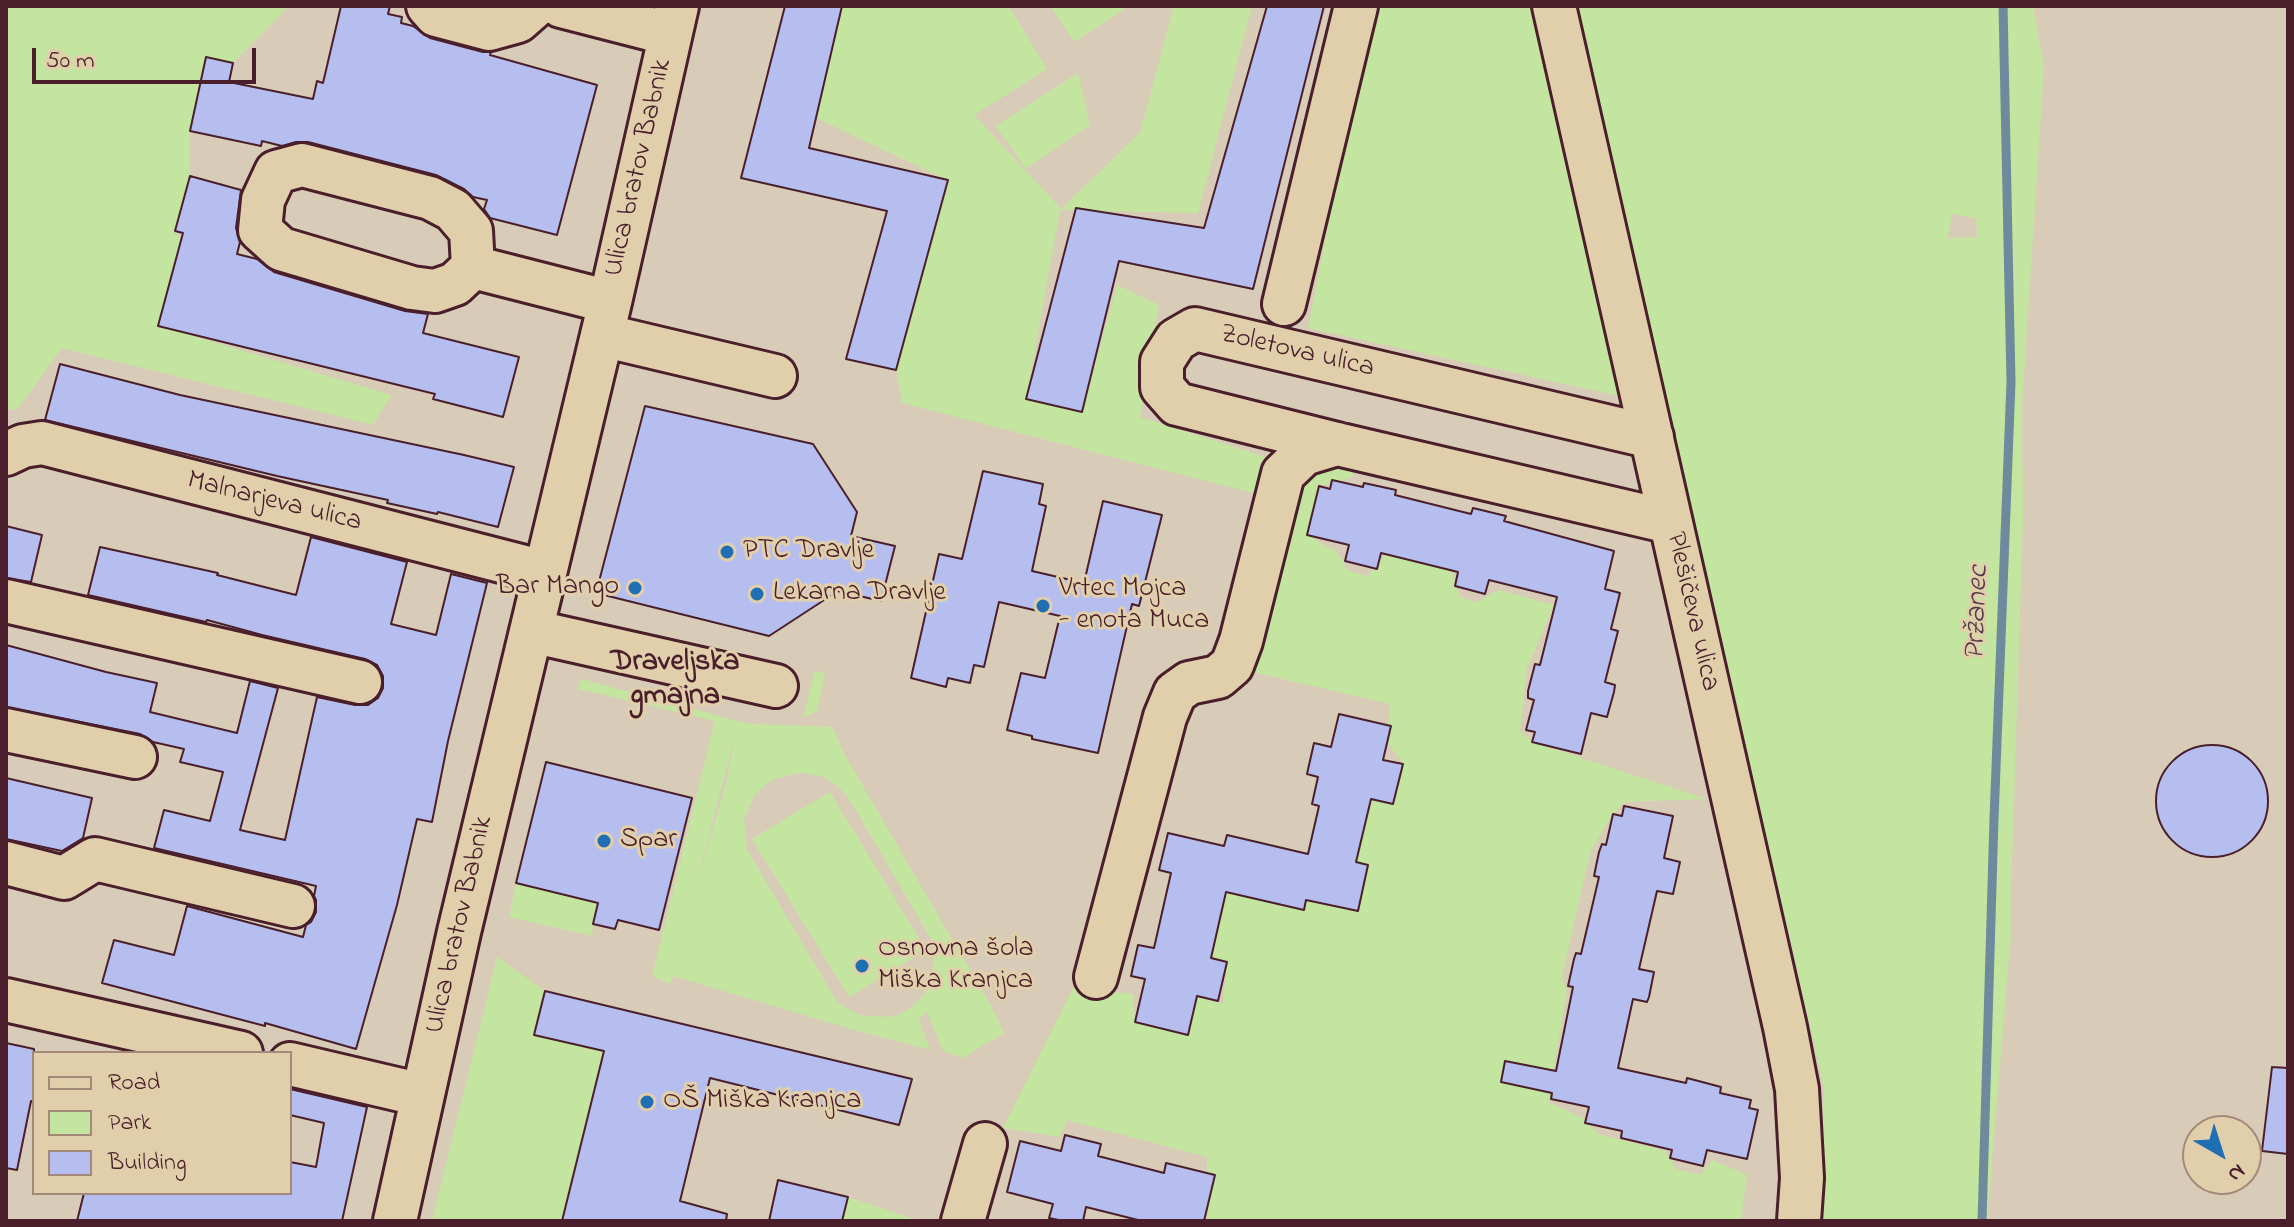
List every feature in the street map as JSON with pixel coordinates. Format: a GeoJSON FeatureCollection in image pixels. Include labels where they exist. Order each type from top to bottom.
{"type":"FeatureCollection","features":[{"type":"Feature","properties":{"kind":"street"},"geometry":{"type":"LineString","coordinates":[[428,6],[436,15],[489,29],[518,21],[535,6]]}},
{"type":"Feature","properties":{"kind":"street","name":"Ulica bratov Babnik"},"geometry":{"type":"LineString","coordinates":[[395,1221],[673,20],[561,6]]}},
{"type":"Feature","properties":{"kind":"street"},"geometry":{"type":"LineString","coordinates":[[1284,304],[1356,6]]}},
{"type":"Feature","properties":{"kind":"street","name":"Plešičeva ulica"},"geometry":{"type":"LineString","coordinates":[[1554,6],[1785,1027],[1797,1089],[1802,1178],[1799,1221]]}},
{"type":"Feature","properties":{"kind":"street"},"geometry":{"type":"LineString","coordinates":[[302,165],[430,198],[453,210],[471,231],[473,267],[455,284],[435,291],[412,288],[281,249],[260,230],[263,200],[276,172],[302,165]]}},
{"type":"Feature","properties":{"kind":"street","name":"Ulica bratov Babnik"},"geometry":{"type":"LineString","coordinates":[[473,267],[606,319],[775,376]]}},
{"type":"Feature","properties":{"kind":"street","name":"Zoletova ulica"},"geometry":{"type":"LineString","coordinates":[[1652,437],[1195,329],[1176,340],[1162,362],[1162,387],[1177,404],[1670,522]]}},
{"type":"Feature","properties":{"kind":"street","name":"Malnarjeva ulica"},"geometry":{"type":"LineString","coordinates":[[6,454],[23,446],[42,443],[544,572]]}},
{"type":"Feature","properties":{"kind":"street"},"geometry":{"type":"LineString","coordinates":[[1096,977],[1165,717],[1175,693],[1189,683],[1218,677],[1232,665],[1241,641],[1283,474],[1304,454],[1337,444]]}},
{"type":"Feature","properties":{"kind":"street"},"geometry":{"type":"LineString","coordinates":[[6,601],[360,682]]}},
{"type":"Feature","properties":{"kind":"street"},"geometry":{"type":"LineString","coordinates":[[531,631],[776,686]]}},
{"type":"Feature","properties":{"kind":"street"},"geometry":{"type":"LineString","coordinates":[[6,730],[135,757]]}},
{"type":"Feature","properties":{"kind":"street"},"geometry":{"type":"LineString","coordinates":[[6,863],[64,878],[95,859],[293,906]]}},
{"type":"Feature","properties":{"kind":"street"},"geometry":{"type":"LineString","coordinates":[[6,1000],[232,1051]]}},
{"type":"Feature","properties":{"kind":"street"},"geometry":{"type":"LineString","coordinates":[[292,1064],[422,1095]]}},
{"type":"Feature","properties":{"kind":"street"},"geometry":{"type":"LineString","coordinates":[[963,1221],[985,1144]]}},
{"type":"Feature","properties":{"kind":"green space"},"geometry":{"type":"Polygon","coordinates":[[[6,6],[289,6],[233,63],[206,58],[190,131],[190,176],[175,231],[181,240],[159,326],[392,395],[373,425],[62,348],[16,411],[6,408],[6,6]]]}},
{"type":"Feature","properties":{"kind":"green space"},"geometry":{"type":"Polygon","coordinates":[[[842,6],[1009,7],[1047,69],[974,115],[1061,209],[1140,133],[1174,6],[1252,6],[1198,213],[1060,210],[1026,399],[1082,412],[1117,285],[1159,305],[1140,417],[1265,457],[1261,473],[1265,496],[902,403],[896,370],[947,180],[816,118],[842,6]]]}},
{"type":"Feature","properties":{"kind":"green space"},"geometry":{"type":"Polygon","coordinates":[[[1050,6],[1129,6],[1074,42],[1050,6]]]}},
{"type":"Feature","properties":{"kind":"green space"},"geometry":{"type":"Polygon","coordinates":[[[1371,6],[1541,6],[1629,384],[1619,396],[1308,328],[1371,6]]]}},
{"type":"Feature","properties":{"kind":"green space"},"geometry":{"type":"Polygon","coordinates":[[[1577,6],[2033,6],[2044,67],[2022,405],[2023,519],[2011,934],[1987,1221],[1819,1221],[1824,1088],[1577,6]],[[1952,214],[1948,238],[1977,237],[1976,218],[1952,214]]]}},
{"type":"Feature","properties":{"kind":"green space"},"geometry":{"type":"Polygon","coordinates":[[[1078,73],[1090,125],[1026,169],[996,126],[1078,73]]]}},
{"type":"Feature","properties":{"kind":"green space"},"geometry":{"type":"Polygon","coordinates":[[[1346,460],[1354,477],[1319,486],[1307,535],[1337,552],[1348,571],[1368,576],[1386,554],[1451,570],[1460,597],[1477,602],[1499,590],[1554,605],[1527,668],[1520,731],[1533,742],[1707,799],[1625,802],[1613,814],[1591,850],[1562,976],[1567,991],[1548,1102],[1583,1118],[1598,1134],[1665,1151],[1676,1169],[1701,1175],[1712,1160],[1747,1175],[1741,1221],[1207,1221],[1207,1157],[1067,1120],[1060,1137],[1003,1128],[1073,988],[1133,994],[1135,1022],[1188,1034],[1197,996],[1223,1004],[1227,963],[1211,958],[1226,892],[1303,910],[1307,900],[1358,911],[1368,866],[1356,862],[1371,799],[1403,764],[1387,742],[1390,704],[1248,671],[1295,479],[1346,460]]]}},
{"type":"Feature","properties":{"kind":"green space"},"geometry":{"type":"Polygon","coordinates":[[[815,670],[825,674],[817,711],[803,718],[815,670]]]}},
{"type":"Feature","properties":{"kind":"green space"},"geometry":{"type":"Polygon","coordinates":[[[581,679],[749,724],[832,727],[846,757],[1004,1033],[963,1058],[943,1051],[927,1011],[919,1020],[930,1050],[673,976],[670,984],[652,976],[715,721],[578,689],[581,679]],[[732,747],[695,890],[727,780],[732,747]],[[799,773],[773,779],[755,794],[744,820],[747,850],[838,1003],[859,1015],[897,1015],[912,1007],[925,994],[932,977],[934,944],[848,797],[837,785],[822,776],[799,773]]]}},
{"type":"Feature","properties":{"kind":"green space"},"geometry":{"type":"Polygon","coordinates":[[[830,792],[926,950],[849,997],[752,839],[830,792]]]}},
{"type":"Feature","properties":{"kind":"green space"},"geometry":{"type":"Polygon","coordinates":[[[516,883],[598,903],[592,936],[509,917],[516,883]]]}},
{"type":"Feature","properties":{"kind":"green space"},"geometry":{"type":"Polygon","coordinates":[[[497,957],[545,991],[535,1035],[604,1051],[562,1221],[432,1221],[497,957]]]}},
{"type":"Feature","properties":{"kind":"green space"},"geometry":{"type":"Polygon","coordinates":[[[848,1197],[920,1221],[843,1221],[848,1197]]]}},
{"type":"Feature","properties":{"kind":"building"},"geometry":{"type":"Polygon","coordinates":[[[341,6],[390,6],[388,14],[402,17],[401,23],[413,26],[430,38],[491,52],[490,55],[597,85],[557,235],[490,218],[484,209],[487,200],[473,197],[436,175],[308,142],[282,146],[262,141],[261,146],[190,131],[206,57],[233,63],[229,82],[313,99],[317,81],[323,83],[341,6]]]}},
{"type":"Feature","properties":{"kind":"building"},"geometry":{"type":"Polygon","coordinates":[[[785,6],[842,6],[809,148],[948,180],[896,370],[846,359],[887,211],[741,178],[785,6]]]}},
{"type":"Feature","properties":{"kind":"building"},"geometry":{"type":"Polygon","coordinates":[[[1267,6],[1324,6],[1253,289],[1119,261],[1082,412],[1026,399],[1076,208],[1204,228],[1267,6]]]}},
{"type":"Feature","properties":{"kind":"building"},"geometry":{"type":"Polygon","coordinates":[[[190,176],[241,190],[236,228],[240,242],[237,254],[257,259],[274,272],[405,311],[428,314],[423,333],[519,357],[503,417],[433,399],[435,394],[158,326],[183,233],[175,231],[190,176]]]}},
{"type":"Feature","properties":{"kind":"building"},"geometry":{"type":"Polygon","coordinates":[[[60,364],[180,395],[514,467],[498,527],[45,420],[60,364]]]}},
{"type":"Feature","properties":{"kind":"building","name":"PTC Dravlje"},"geometry":{"type":"Polygon","coordinates":[[[645,406],[813,444],[857,512],[851,536],[895,546],[881,601],[838,591],[769,636],[596,593],[645,406]]]}},
{"type":"Feature","properties":{"kind":"building"},"geometry":{"type":"Polygon","coordinates":[[[983,471],[1043,484],[1039,504],[1046,506],[1032,571],[1084,583],[1103,501],[1162,515],[1139,606],[1132,604],[1098,753],[1032,739],[1032,736],[1007,730],[1021,673],[1045,678],[1060,616],[999,602],[984,667],[974,665],[970,683],[948,678],[946,687],[911,678],[939,554],[962,559],[983,471]]]}},
{"type":"Feature","properties":{"kind":"building"},"geometry":{"type":"Polygon","coordinates":[[[1332,480],[1396,490],[1395,495],[1471,514],[1473,508],[1506,516],[1504,521],[1614,551],[1605,589],[1620,593],[1611,629],[1618,631],[1605,682],[1615,685],[1614,692],[1607,717],[1591,713],[1581,754],[1532,742],[1535,732],[1526,730],[1534,700],[1528,698],[1528,691],[1535,664],[1540,665],[1557,597],[1489,580],[1485,594],[1455,586],[1458,572],[1381,553],[1377,569],[1345,561],[1349,545],[1307,535],[1319,486],[1330,489],[1332,480]]]}},
{"type":"Feature","properties":{"kind":"building"},"geometry":{"type":"Polygon","coordinates":[[[6,526],[42,535],[31,582],[6,578],[6,526]]]}},
{"type":"Feature","properties":{"kind":"building"},"geometry":{"type":"Polygon","coordinates":[[[311,537],[407,562],[391,624],[436,635],[451,574],[487,583],[448,741],[432,822],[417,819],[397,905],[356,1049],[102,983],[114,940],[174,955],[187,906],[303,937],[306,925],[316,912],[316,886],[154,848],[164,810],[210,821],[223,772],[180,762],[184,749],[153,742],[140,734],[6,707],[6,645],[157,683],[150,712],[237,733],[250,681],[278,688],[240,830],[285,840],[317,697],[368,705],[378,698],[383,688],[383,676],[377,665],[365,659],[207,620],[88,595],[100,547],[218,573],[296,595],[311,537]]]}},
{"type":"Feature","properties":{"kind":"building"},"geometry":{"type":"Polygon","coordinates":[[[1339,714],[1391,726],[1383,760],[1403,764],[1393,804],[1371,799],[1356,862],[1368,865],[1358,911],[1306,900],[1304,910],[1226,892],[1211,958],[1227,962],[1218,1001],[1197,996],[1188,1035],[1135,1022],[1145,979],[1131,976],[1138,945],[1154,948],[1171,873],[1159,870],[1168,833],[1224,846],[1227,835],[1308,854],[1319,806],[1312,804],[1318,777],[1307,774],[1314,743],[1331,747],[1339,714]]]}},
{"type":"Feature","properties":{"kind":"building"},"geometry":{"type":"Polygon","coordinates":[[[2212,745],[2233,749],[2252,761],[2264,780],[2268,801],[2264,822],[2252,841],[2233,853],[2212,857],[2191,853],[2172,841],[2160,822],[2156,801],[2160,780],[2172,761],[2191,749],[2212,745]]]}},
{"type":"Feature","properties":{"kind":"building","name":"Spar"},"geometry":{"type":"Polygon","coordinates":[[[546,762],[692,798],[659,930],[618,920],[615,929],[593,924],[598,903],[516,883],[546,762]]]}},
{"type":"Feature","properties":{"kind":"building"},"geometry":{"type":"Polygon","coordinates":[[[6,778],[92,798],[83,838],[62,851],[6,839],[6,778]]]}},
{"type":"Feature","properties":{"kind":"building"},"geometry":{"type":"Polygon","coordinates":[[[1624,806],[1673,816],[1664,858],[1680,862],[1673,894],[1657,891],[1639,969],[1654,972],[1649,997],[1647,1002],[1633,999],[1618,1068],[1686,1083],[1687,1078],[1721,1087],[1720,1093],[1751,1100],[1749,1108],[1758,1110],[1747,1159],[1707,1150],[1703,1166],[1670,1158],[1672,1150],[1621,1138],[1622,1131],[1585,1123],[1589,1107],[1551,1099],[1552,1093],[1501,1082],[1505,1061],[1556,1071],[1573,987],[1568,986],[1576,953],[1581,954],[1599,877],[1594,876],[1599,852],[1602,844],[1606,845],[1613,814],[1622,816],[1624,806]]]}},
{"type":"Feature","properties":{"kind":"building","name":"OŠ Miška Kranjca"},"geometry":{"type":"Polygon","coordinates":[[[545,991],[912,1079],[899,1125],[710,1078],[680,1201],[727,1214],[726,1221],[562,1221],[604,1051],[534,1035],[545,991]]]}},
{"type":"Feature","properties":{"kind":"building"},"geometry":{"type":"Polygon","coordinates":[[[6,1043],[34,1051],[32,1101],[17,1170],[6,1168],[6,1043]]]}},
{"type":"Feature","properties":{"kind":"building"},"geometry":{"type":"Polygon","coordinates":[[[2272,1067],[2288,1068],[2288,1154],[2262,1151],[2272,1067]]]}},
{"type":"Feature","properties":{"kind":"building"},"geometry":{"type":"Polygon","coordinates":[[[292,1089],[367,1107],[342,1221],[77,1221],[84,1195],[292,1195],[292,1162],[316,1167],[324,1123],[292,1115],[292,1089]]]}},
{"type":"Feature","properties":{"kind":"building"},"geometry":{"type":"Polygon","coordinates":[[[1065,1135],[1101,1144],[1098,1156],[1164,1173],[1166,1163],[1215,1175],[1204,1221],[1142,1221],[1086,1207],[1083,1221],[1063,1221],[1049,1218],[1053,1204],[1007,1192],[1020,1141],[1061,1151],[1065,1135]]]}},
{"type":"Feature","properties":{"kind":"building","name":"OŠ Miška Kranjca"},"geometry":{"type":"Polygon","coordinates":[[[778,1180],[848,1197],[842,1221],[769,1221],[778,1180]]]}},
{"type":"Feature","properties":{"kind":"waterway","name":"Pržanec"},"geometry":{"type":"LineString","coordinates":[[1982,1221],[2011,382],[2003,6]]}},
{"type":"Feature","properties":{"kind":"place","name":"PTC Dravlje"},"geometry":{"type":"Point","coordinates":[727,552]}},
{"type":"Feature","properties":{"kind":"place","name":"Bar Mango"},"geometry":{"type":"Point","coordinates":[635,588]}},
{"type":"Feature","properties":{"kind":"place","name":"Lekarna Dravlje"},"geometry":{"type":"Point","coordinates":[757,594]}},
{"type":"Feature","properties":{"kind":"place","name":"Vrtec Mojca - enota Muca"},"geometry":{"type":"Point","coordinates":[1043,606]}},
{"type":"Feature","properties":{"kind":"place","name":"Spar"},"geometry":{"type":"Point","coordinates":[604,841]}},
{"type":"Feature","properties":{"kind":"place","name":"Osnovna šola Miška Kranjca"},"geometry":{"type":"Point","coordinates":[862,966]}},
{"type":"Feature","properties":{"kind":"place","name":"OŠ Miška Kranjca"},"geometry":{"type":"Point","coordinates":[647,1102]}},
{"type":"Feature","properties":{"kind":"district","name":"Draveljska gmajna"},"geometry":{"type":"Point","coordinates":[675,681]}}]}
